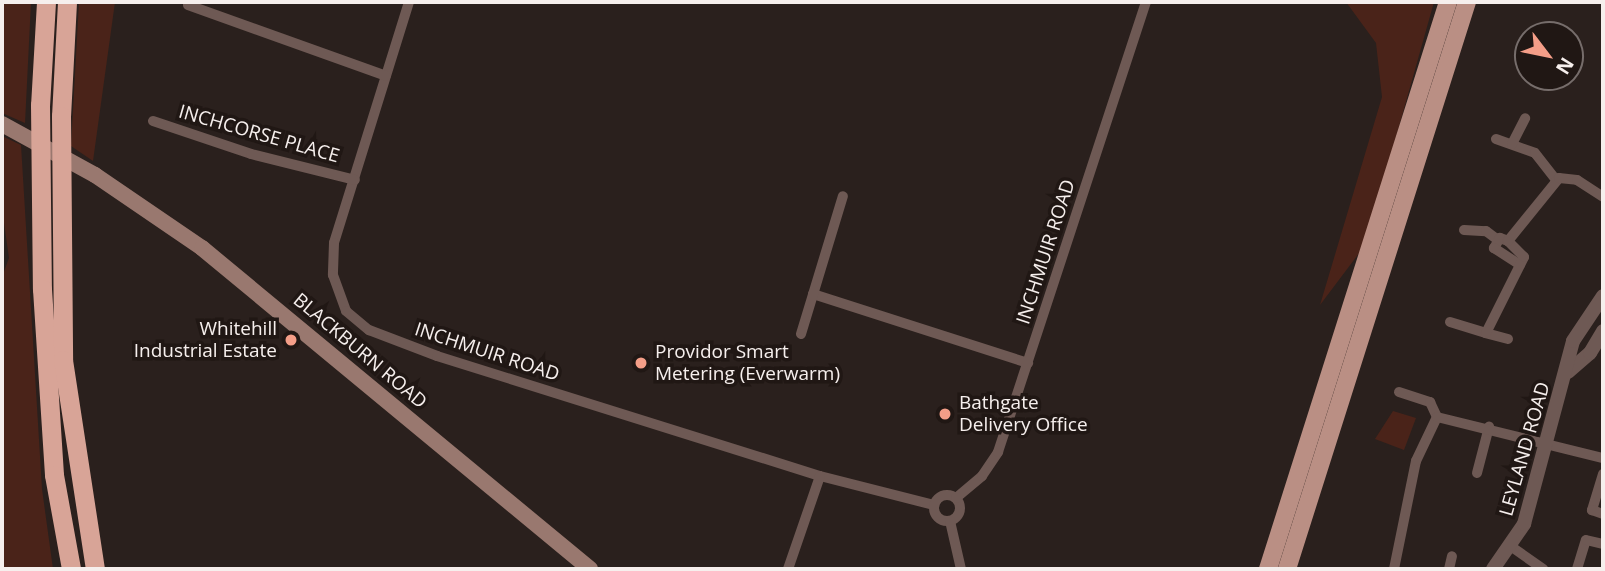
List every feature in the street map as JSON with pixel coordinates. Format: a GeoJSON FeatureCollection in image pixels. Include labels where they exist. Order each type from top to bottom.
{"type":"FeatureCollection","features":[{"type":"Feature","properties":{"kind":"highway"},"geometry":{"type":"LineString","coordinates":[[46,2],[40,105],[42,289],[54,475],[71,569]]}},
{"type":"Feature","properties":{"kind":"highway"},"geometry":{"type":"LineString","coordinates":[[67,2],[61,116],[63,360],[95,569]]}},
{"type":"Feature","properties":{"kind":"main road"},"geometry":{"type":"LineString","coordinates":[[1268,569],[1448,2]]}},
{"type":"Feature","properties":{"kind":"main road"},"geometry":{"type":"LineString","coordinates":[[1287,569],[1467,2]]}},
{"type":"Feature","properties":{"kind":"main road","name":"BLACKBURN ROAD"},"geometry":{"type":"LineString","coordinates":[[6,126],[95,175],[209,254],[590,569]]}},
{"type":"Feature","properties":{"kind":"street","name":"INCHMUIR ROAD"},"geometry":{"type":"LineString","coordinates":[[409,2],[331,260],[337,293],[346,311],[369,330],[820,476],[934,505],[941,496],[956,498],[982,476],[998,452],[1146,2]]}},
{"type":"Feature","properties":{"kind":"street"},"geometry":{"type":"LineString","coordinates":[[188,5],[386,76]]}},
{"type":"Feature","properties":{"kind":"street"},"geometry":{"type":"LineString","coordinates":[[1513,144],[1525,118]]}},
{"type":"Feature","properties":{"kind":"street","name":"INCHCORSE PLACE"},"geometry":{"type":"LineString","coordinates":[[153,121],[251,154],[355,180]]}},
{"type":"Feature","properties":{"kind":"street"},"geometry":{"type":"LineString","coordinates":[[1496,139],[1535,153],[1556,180]]}},
{"type":"Feature","properties":{"kind":"street"},"geometry":{"type":"LineString","coordinates":[[1503,240],[1556,180],[1577,180],[1603,197]]}},
{"type":"Feature","properties":{"kind":"street"},"geometry":{"type":"LineString","coordinates":[[801,334],[843,196]]}},
{"type":"Feature","properties":{"kind":"street"},"geometry":{"type":"LineString","coordinates":[[1464,230],[1485,226],[1524,254],[1486,333]]}},
{"type":"Feature","properties":{"kind":"street"},"geometry":{"type":"LineString","coordinates":[[813,294],[1028,363]]}},
{"type":"Feature","properties":{"kind":"street","name":"LEYLAND ROAD"},"geometry":{"type":"LineString","coordinates":[[1493,569],[1524,524],[1568,372],[1573,341],[1603,296]]}},
{"type":"Feature","properties":{"kind":"street"},"geometry":{"type":"LineString","coordinates":[[1450,322],[1508,340]]}},
{"type":"Feature","properties":{"kind":"street","name":"LEYLAND ROAD"},"geometry":{"type":"LineString","coordinates":[[1568,372],[1590,353],[1603,331]]}},
{"type":"Feature","properties":{"kind":"street"},"geometry":{"type":"LineString","coordinates":[[1399,392],[1430,402],[1437,417]]}},
{"type":"Feature","properties":{"kind":"street"},"geometry":{"type":"LineString","coordinates":[[1437,417],[1489,427],[1603,458]]}},
{"type":"Feature","properties":{"kind":"street"},"geometry":{"type":"LineString","coordinates":[[1394,569],[1416,461],[1437,417]]}},
{"type":"Feature","properties":{"kind":"street"},"geometry":{"type":"LineString","coordinates":[[1477,473],[1489,427]]}},
{"type":"Feature","properties":{"kind":"street"},"geometry":{"type":"LineString","coordinates":[[1603,474],[1592,510],[1603,514]]}},
{"type":"Feature","properties":{"kind":"street"},"geometry":{"type":"LineString","coordinates":[[788,569],[820,476]]}},
{"type":"Feature","properties":{"kind":"street"},"geometry":{"type":"LineString","coordinates":[[950,521],[961,509],[956,498]]}},
{"type":"Feature","properties":{"kind":"street"},"geometry":{"type":"LineString","coordinates":[[934,505],[938,517],[950,521]]}},
{"type":"Feature","properties":{"kind":"street"},"geometry":{"type":"LineString","coordinates":[[950,521],[961,569]]}},
{"type":"Feature","properties":{"kind":"street"},"geometry":{"type":"LineString","coordinates":[[1577,569],[1586,540],[1603,544]]}},
{"type":"Feature","properties":{"kind":"street"},"geometry":{"type":"LineString","coordinates":[[1509,545],[1543,569]]}},
{"type":"Feature","properties":{"kind":"street"},"geometry":{"type":"LineString","coordinates":[[1449,569],[1452,556]]}},
{"type":"Feature","properties":{"kind":"shaded area"},"geometry":{"type":"Polygon","coordinates":[[[2,2],[31,2],[25,123],[2,113],[2,2]]]}},
{"type":"Feature","properties":{"kind":"shaded area"},"geometry":{"type":"Polygon","coordinates":[[[79,2],[115,2],[93,161],[71,146],[79,2]]]}},
{"type":"Feature","properties":{"kind":"shaded area"},"geometry":{"type":"Polygon","coordinates":[[[1346,2],[1434,2],[1366,244],[1320,305],[1382,97],[1376,43],[1346,2]]]}},
{"type":"Feature","properties":{"kind":"shaded area"},"geometry":{"type":"Polygon","coordinates":[[[2,136],[21,145],[42,489],[53,569],[2,569],[2,277],[9,258],[2,209],[2,136]]]}},
{"type":"Feature","properties":{"kind":"shaded area"},"geometry":{"type":"Polygon","coordinates":[[[1393,411],[1416,418],[1404,450],[1375,439],[1393,411]]]}},
{"type":"Feature","properties":{"kind":"place","name":"Whitehill Industrial Estate"},"geometry":{"type":"Point","coordinates":[291,340]}},
{"type":"Feature","properties":{"kind":"place","name":"Providor Smart Metering (Everwarm)"},"geometry":{"type":"Point","coordinates":[641,363]}},
{"type":"Feature","properties":{"kind":"place","name":"Bathgate Delivery Office"},"geometry":{"type":"Point","coordinates":[945,414]}}]}
